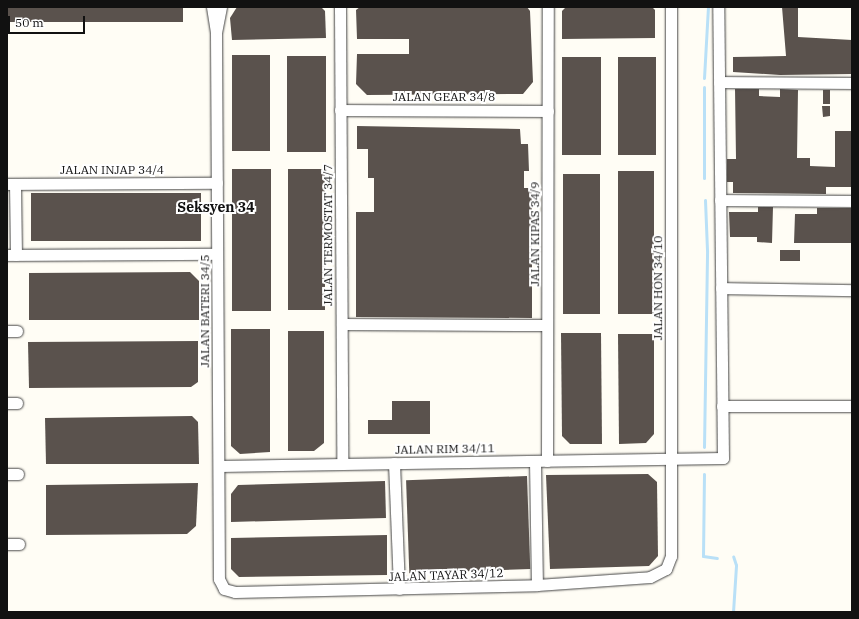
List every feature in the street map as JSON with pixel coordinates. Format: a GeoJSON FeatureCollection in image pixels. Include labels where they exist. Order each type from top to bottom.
{"type":"FeatureCollection","features":[{"type":"Feature","properties":{"kind":"street"},"geometry":{"type":"LineString","coordinates":[[212,7],[216,33]]}},
{"type":"Feature","properties":{"kind":"street"},"geometry":{"type":"LineString","coordinates":[[216,33],[221,7]]}},
{"type":"Feature","properties":{"kind":"street","name":"JALAN TERMOSTAT 34/7"},"geometry":{"type":"LineString","coordinates":[[340,7],[342,464]]}},
{"type":"Feature","properties":{"kind":"street","name":"JALAN KIPAS 34/9"},"geometry":{"type":"LineString","coordinates":[[547,461],[548,7]]}},
{"type":"Feature","properties":{"kind":"street","name":"JALAN HON 34/10"},"geometry":{"type":"LineString","coordinates":[[666,569],[671,556],[671,7]]}},
{"type":"Feature","properties":{"kind":"street"},"geometry":{"type":"LineString","coordinates":[[718,7],[722,406],[852,406]]}},
{"type":"Feature","properties":{"kind":"street","name":"JALAN BATERI 34/5"},"geometry":{"type":"LineString","coordinates":[[216,33],[219,579],[224,589]]}},
{"type":"Feature","properties":{"kind":"street"},"geometry":{"type":"LineString","coordinates":[[719,82],[852,83]]}},
{"type":"Feature","properties":{"kind":"street","name":"JALAN GEAR 34/8"},"geometry":{"type":"LineString","coordinates":[[340,110],[548,111]]}},
{"type":"Feature","properties":{"kind":"street","name":"JALAN INJAP 34/4"},"geometry":{"type":"LineString","coordinates":[[11,184],[217,182]]}},
{"type":"Feature","properties":{"kind":"street"},"geometry":{"type":"LineString","coordinates":[[11,184],[11,255],[218,254]]}},
{"type":"Feature","properties":{"kind":"street"},"geometry":{"type":"LineString","coordinates":[[720,200],[852,201]]}},
{"type":"Feature","properties":{"kind":"street"},"geometry":{"type":"LineString","coordinates":[[721,288],[852,290]]}},
{"type":"Feature","properties":{"kind":"street"},"geometry":{"type":"LineString","coordinates":[[342,324],[548,325]]}},
{"type":"Feature","properties":{"kind":"street","name":"JALAN RIM 34/11"},"geometry":{"type":"LineString","coordinates":[[219,466],[723,458],[722,406]]}},
{"type":"Feature","properties":{"kind":"street"},"geometry":{"type":"LineString","coordinates":[[535,461],[537,585]]}},
{"type":"Feature","properties":{"kind":"street"},"geometry":{"type":"LineString","coordinates":[[394,463],[399,589]]}},
{"type":"Feature","properties":{"kind":"street"},"geometry":{"type":"LineString","coordinates":[[7,544],[19,544]]}},
{"type":"Feature","properties":{"kind":"street","name":"JALAN TAYAR 34/12"},"geometry":{"type":"LineString","coordinates":[[224,589],[399,589],[537,585],[650,577],[666,569]]}},
{"type":"Feature","properties":{"kind":"building"},"geometry":{"type":"Polygon","coordinates":[[[7,7],[183,7],[183,22],[7,22],[7,7]]]}},
{"type":"Feature","properties":{"kind":"building"},"geometry":{"type":"Polygon","coordinates":[[[237,7],[321,7],[325,11],[326,38],[232,40],[230,18],[237,7]]]}},
{"type":"Feature","properties":{"kind":"building"},"geometry":{"type":"Polygon","coordinates":[[[360,7],[527,7],[530,11],[533,82],[523,94],[367,95],[356,84],[357,54],[409,54],[409,39],[357,39],[356,10],[360,7]]]}},
{"type":"Feature","properties":{"kind":"building"},"geometry":{"type":"Polygon","coordinates":[[[566,7],[652,7],[655,10],[655,38],[562,39],[562,11],[566,7]]]}},
{"type":"Feature","properties":{"kind":"building"},"geometry":{"type":"Polygon","coordinates":[[[782,7],[798,7],[798,37],[852,40],[852,74],[780,75],[733,72],[733,57],[786,56],[782,7]]]}},
{"type":"Feature","properties":{"kind":"building"},"geometry":{"type":"Polygon","coordinates":[[[232,55],[270,55],[270,151],[232,151],[232,55]]]}},
{"type":"Feature","properties":{"kind":"building"},"geometry":{"type":"Polygon","coordinates":[[[287,56],[326,56],[326,152],[287,152],[287,56]]]}},
{"type":"Feature","properties":{"kind":"building"},"geometry":{"type":"Polygon","coordinates":[[[562,57],[601,57],[601,155],[562,155],[562,57]]]}},
{"type":"Feature","properties":{"kind":"building"},"geometry":{"type":"Polygon","coordinates":[[[618,57],[656,57],[656,155],[618,155],[618,57]]]}},
{"type":"Feature","properties":{"kind":"building"},"geometry":{"type":"Polygon","coordinates":[[[735,89],[759,89],[759,96],[780,97],[780,89],[798,90],[797,158],[810,158],[810,166],[835,167],[835,131],[852,131],[852,187],[826,187],[826,194],[733,193],[733,182],[727,182],[727,159],[736,159],[735,89]]]}},
{"type":"Feature","properties":{"kind":"building"},"geometry":{"type":"Polygon","coordinates":[[[823,90],[830,90],[830,104],[823,104],[823,90]]]}},
{"type":"Feature","properties":{"kind":"building"},"geometry":{"type":"Polygon","coordinates":[[[822,106],[830,106],[830,116],[823,117],[822,106]]]}},
{"type":"Feature","properties":{"kind":"building"},"geometry":{"type":"Polygon","coordinates":[[[357,126],[520,129],[521,144],[528,144],[529,171],[524,171],[524,188],[532,188],[532,318],[356,317],[356,212],[374,212],[374,178],[368,178],[368,149],[357,149],[357,126]]]}},
{"type":"Feature","properties":{"kind":"building"},"geometry":{"type":"Polygon","coordinates":[[[232,169],[271,169],[271,311],[232,311],[232,169]]]}},
{"type":"Feature","properties":{"kind":"building"},"geometry":{"type":"Polygon","coordinates":[[[288,169],[325,169],[325,310],[288,310],[288,169]]]}},
{"type":"Feature","properties":{"kind":"building"},"geometry":{"type":"Polygon","coordinates":[[[618,171],[654,171],[654,314],[618,314],[618,171]]]}},
{"type":"Feature","properties":{"kind":"building"},"geometry":{"type":"Polygon","coordinates":[[[563,174],[600,174],[600,314],[563,314],[563,174]]]}},
{"type":"Feature","properties":{"kind":"building"},"geometry":{"type":"Polygon","coordinates":[[[31,193],[201,193],[201,241],[31,241],[31,193]]]}},
{"type":"Feature","properties":{"kind":"building"},"geometry":{"type":"Polygon","coordinates":[[[758,207],[773,207],[772,243],[757,242],[757,237],[730,237],[729,212],[758,212],[758,207]]]}},
{"type":"Feature","properties":{"kind":"building"},"geometry":{"type":"Polygon","coordinates":[[[817,208],[852,208],[852,243],[794,243],[795,214],[817,214],[817,208]]]}},
{"type":"Feature","properties":{"kind":"building"},"geometry":{"type":"Polygon","coordinates":[[[780,250],[800,250],[800,261],[780,261],[780,250]]]}},
{"type":"Feature","properties":{"kind":"building"},"geometry":{"type":"Polygon","coordinates":[[[190,272],[199,281],[199,320],[29,320],[29,273],[190,272]]]}},
{"type":"Feature","properties":{"kind":"building"},"geometry":{"type":"Polygon","coordinates":[[[231,329],[270,329],[270,452],[240,454],[231,446],[231,329]]]}},
{"type":"Feature","properties":{"kind":"building"},"geometry":{"type":"Polygon","coordinates":[[[288,331],[324,331],[324,443],[314,451],[288,451],[288,331]]]}},
{"type":"Feature","properties":{"kind":"building"},"geometry":{"type":"Polygon","coordinates":[[[561,333],[601,333],[602,444],[570,444],[562,436],[561,333]]]}},
{"type":"Feature","properties":{"kind":"building"},"geometry":{"type":"Polygon","coordinates":[[[618,334],[654,334],[654,434],[646,443],[619,444],[618,334]]]}},
{"type":"Feature","properties":{"kind":"building"},"geometry":{"type":"Polygon","coordinates":[[[198,341],[198,382],[191,387],[29,388],[28,342],[198,341]]]}},
{"type":"Feature","properties":{"kind":"building"},"geometry":{"type":"Polygon","coordinates":[[[392,401],[430,401],[430,434],[368,434],[368,420],[392,420],[392,401]]]}},
{"type":"Feature","properties":{"kind":"building"},"geometry":{"type":"Polygon","coordinates":[[[192,416],[198,422],[199,464],[46,464],[45,418],[192,416]]]}},
{"type":"Feature","properties":{"kind":"building"},"geometry":{"type":"Polygon","coordinates":[[[648,474],[657,482],[658,556],[649,566],[550,569],[546,475],[648,474]]]}},
{"type":"Feature","properties":{"kind":"building"},"geometry":{"type":"Polygon","coordinates":[[[527,476],[530,569],[409,573],[406,480],[527,476]]]}},
{"type":"Feature","properties":{"kind":"building"},"geometry":{"type":"Polygon","coordinates":[[[385,481],[386,518],[231,522],[231,494],[238,485],[385,481]]]}},
{"type":"Feature","properties":{"kind":"building"},"geometry":{"type":"Polygon","coordinates":[[[198,483],[196,526],[187,534],[46,535],[46,485],[198,483]]]}},
{"type":"Feature","properties":{"kind":"building"},"geometry":{"type":"Polygon","coordinates":[[[387,535],[387,575],[239,577],[231,569],[231,538],[387,535]]]}},
{"type":"Feature","properties":{"kind":"waterway"},"geometry":{"type":"LineString","coordinates":[[704,78],[708,7]]}},
{"type":"Feature","properties":{"kind":"waterway"},"geometry":{"type":"LineString","coordinates":[[704,87],[704,178]]}},
{"type":"Feature","properties":{"kind":"waterway"},"geometry":{"type":"LineString","coordinates":[[704,447],[707,250],[705,200]]}},
{"type":"Feature","properties":{"kind":"waterway"},"geometry":{"type":"LineString","coordinates":[[704,474],[703,556],[717,558]]}},
{"type":"Feature","properties":{"kind":"waterway"},"geometry":{"type":"LineString","coordinates":[[733,556],[736,565],[733,612]]}},
{"type":"Feature","properties":{"kind":"district","name":"Seksyen 34"},"geometry":{"type":"Point","coordinates":[216,207]}}]}
